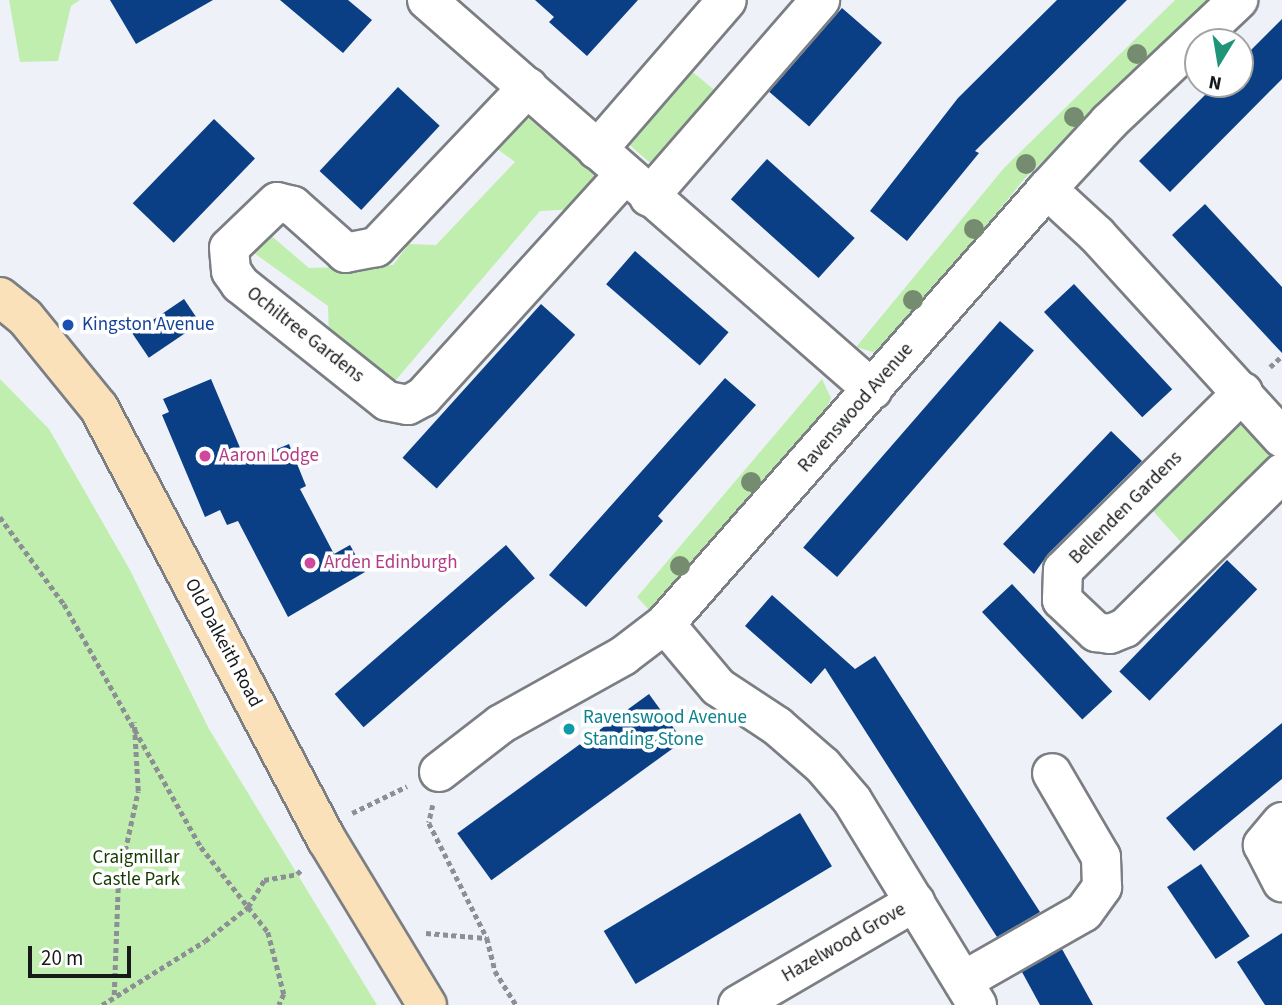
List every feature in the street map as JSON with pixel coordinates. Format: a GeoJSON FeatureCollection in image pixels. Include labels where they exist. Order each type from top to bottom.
{"type":"FeatureCollection","features":[{"type":"Feature","properties":{"kind":"main road","name":"Old Dalkeith Road"},"geometry":{"type":"LineString","coordinates":[[0,297],[25,317],[99,408],[327,840],[427,1005]]}},
{"type":"Feature","properties":{"kind":"street"},"geometry":{"type":"LineString","coordinates":[[427,0],[873,390]]}},
{"type":"Feature","properties":{"kind":"street","name":"Ochiltree Gardens"},"geometry":{"type":"LineString","coordinates":[[624,174],[727,0]]}},
{"type":"Feature","properties":{"kind":"street","name":"Ochiltree Gardens"},"geometry":{"type":"LineString","coordinates":[[528,87],[376,247],[346,253],[293,206],[277,202],[229,248],[231,271],[240,284],[387,401],[408,405],[423,397],[624,174],[820,0]]}},
{"type":"Feature","properties":{"kind":"street","name":"Ravenswood Avenue"},"geometry":{"type":"LineString","coordinates":[[439,772],[501,724],[623,656],[665,624],[1047,189],[1238,0]]}},
{"type":"Feature","properties":{"kind":"street"},"geometry":{"type":"LineString","coordinates":[[1047,189],[1243,392],[1282,438]]}},
{"type":"Feature","properties":{"kind":"street","name":"Bellenden Gardens"},"geometry":{"type":"LineString","coordinates":[[1243,392],[1063,570],[1062,600],[1096,632],[1110,634],[1125,628],[1282,473]]}},
{"type":"Feature","properties":{"kind":"street","name":"Hazelwood Grove"},"geometry":{"type":"LineString","coordinates":[[665,624],[718,687],[777,726],[824,766],[852,800],[970,993]]}},
{"type":"Feature","properties":{"kind":"street"},"geometry":{"type":"LineString","coordinates":[[970,993],[1084,912],[1102,887],[1101,857],[1052,773]]}},
{"type":"Feature","properties":{"kind":"street"},"geometry":{"type":"LineString","coordinates":[[1282,822],[1269,832],[1264,845],[1282,882]]}},
{"type":"Feature","properties":{"kind":"street","name":"Hazelwood Grove"},"geometry":{"type":"LineString","coordinates":[[738,1005],[915,902]]}},
{"type":"Feature","properties":{"kind":"path"},"geometry":{"type":"LineString","coordinates":[[0,517],[64,604],[134,720],[201,847],[268,932],[284,994],[279,1005]]}},
{"type":"Feature","properties":{"kind":"path"},"geometry":{"type":"LineString","coordinates":[[114,996],[118,884],[138,791],[134,720]]}},
{"type":"Feature","properties":{"kind":"path"},"geometry":{"type":"LineString","coordinates":[[356,811],[439,772]]}},
{"type":"Feature","properties":{"kind":"path"},"geometry":{"type":"LineString","coordinates":[[439,772],[429,823],[487,938],[495,971],[516,1005]]}},
{"type":"Feature","properties":{"kind":"path"},"geometry":{"type":"LineString","coordinates":[[102,1005],[205,941],[248,907],[264,880],[297,874],[327,840]]}},
{"type":"Feature","properties":{"kind":"path"},"geometry":{"type":"LineString","coordinates":[[419,923],[426,935],[487,938]]}},
{"type":"Feature","properties":{"kind":"green space"},"geometry":{"type":"Polygon","coordinates":[[[9,0],[80,0],[71,6],[58,61],[20,62],[9,0]]]}},
{"type":"Feature","properties":{"kind":"green space"},"geometry":{"type":"Polygon","coordinates":[[[1175,0],[1209,0],[1025,178],[891,344],[873,352],[856,347],[1004,168],[1175,0]]]}},
{"type":"Feature","properties":{"kind":"green space"},"geometry":{"type":"Polygon","coordinates":[[[684,65],[723,97],[656,168],[625,141],[684,65]]]}},
{"type":"Feature","properties":{"kind":"green space"},"geometry":{"type":"Polygon","coordinates":[[[527,117],[601,178],[577,209],[540,211],[389,388],[329,338],[328,306],[254,253],[268,233],[309,268],[393,265],[409,244],[436,245],[515,162],[496,148],[527,117]]]}},
{"type":"Feature","properties":{"kind":"green space","name":"Craigmillar Castle Park"},"geometry":{"type":"Polygon","coordinates":[[[0,379],[49,429],[130,570],[209,729],[377,1005],[0,1005],[0,379]]]}},
{"type":"Feature","properties":{"kind":"green space"},"geometry":{"type":"Polygon","coordinates":[[[822,379],[831,398],[824,415],[651,612],[637,597],[822,379]]]}},
{"type":"Feature","properties":{"kind":"green space"},"geometry":{"type":"Polygon","coordinates":[[[1237,419],[1278,464],[1186,547],[1145,502],[1237,419]]]}},
{"type":"Feature","properties":{"kind":"building"},"geometry":{"type":"Polygon","coordinates":[[[110,0],[213,0],[136,44],[110,0]]]}},
{"type":"Feature","properties":{"kind":"building"},"geometry":{"type":"Polygon","coordinates":[[[280,0],[348,0],[372,20],[343,53],[280,0]]]}},
{"type":"Feature","properties":{"kind":"building"},"geometry":{"type":"Polygon","coordinates":[[[535,0],[638,0],[587,56],[549,22],[554,17],[535,0]]]}},
{"type":"Feature","properties":{"kind":"building"},"geometry":{"type":"Polygon","coordinates":[[[1057,0],[1127,0],[975,151],[979,153],[907,241],[870,211],[958,98],[1057,0]]]}},
{"type":"Feature","properties":{"kind":"building"},"geometry":{"type":"Polygon","coordinates":[[[842,8],[882,43],[809,127],[769,92],[842,8]]]}},
{"type":"Feature","properties":{"kind":"building"},"geometry":{"type":"Polygon","coordinates":[[[1282,19],[1282,79],[1170,192],[1139,161],[1202,98],[1254,98],[1254,47],[1282,19]]]}},
{"type":"Feature","properties":{"kind":"building"},"geometry":{"type":"Polygon","coordinates":[[[398,87],[440,126],[361,210],[320,171],[398,87]]]}},
{"type":"Feature","properties":{"kind":"building"},"geometry":{"type":"Polygon","coordinates":[[[214,119],[255,159],[174,243],[133,203],[214,119]]]}},
{"type":"Feature","properties":{"kind":"building"},"geometry":{"type":"Polygon","coordinates":[[[767,159],[855,238],[819,278],[731,199],[767,159]]]}},
{"type":"Feature","properties":{"kind":"building"},"geometry":{"type":"Polygon","coordinates":[[[1205,204],[1282,287],[1282,353],[1172,235],[1205,204]]]}},
{"type":"Feature","properties":{"kind":"building"},"geometry":{"type":"Polygon","coordinates":[[[635,251],[729,332],[700,366],[606,284],[635,251]]]}},
{"type":"Feature","properties":{"kind":"building"},"geometry":{"type":"Polygon","coordinates":[[[1074,284],[1172,389],[1142,417],[1044,312],[1074,284]]]}},
{"type":"Feature","properties":{"kind":"building"},"geometry":{"type":"Polygon","coordinates":[[[184,299],[200,323],[149,358],[133,334],[184,299]]]}},
{"type":"Feature","properties":{"kind":"building"},"geometry":{"type":"Polygon","coordinates":[[[541,304],[575,335],[437,489],[402,458],[541,304]]]}},
{"type":"Feature","properties":{"kind":"building"},"geometry":{"type":"Polygon","coordinates":[[[1000,321],[1034,351],[837,577],[803,547],[1000,321]]]}},
{"type":"Feature","properties":{"kind":"building"},"geometry":{"type":"Polygon","coordinates":[[[725,378],[756,405],[658,516],[663,521],[586,607],[549,575],[725,378]]]}},
{"type":"Feature","properties":{"kind":"building"},"geometry":{"type":"Polygon","coordinates":[[[211,379],[246,462],[289,444],[306,486],[300,489],[334,554],[350,545],[365,572],[288,617],[238,521],[227,525],[220,510],[205,517],[162,415],[169,412],[163,399],[211,379]]]}},
{"type":"Feature","properties":{"kind":"building"},"geometry":{"type":"Polygon","coordinates":[[[1111,431],[1142,461],[1048,554],[1034,574],[1003,544],[1111,431]]]}},
{"type":"Feature","properties":{"kind":"building"},"geometry":{"type":"Polygon","coordinates":[[[506,545],[535,578],[364,727],[335,694],[506,545]]]}},
{"type":"Feature","properties":{"kind":"building"},"geometry":{"type":"Polygon","coordinates":[[[1227,560],[1257,589],[1150,701],[1119,671],[1227,560]]]}},
{"type":"Feature","properties":{"kind":"building"},"geometry":{"type":"Polygon","coordinates":[[[1012,584],[1112,692],[1082,719],[982,612],[1012,584]]]}},
{"type":"Feature","properties":{"kind":"building"},"geometry":{"type":"Polygon","coordinates":[[[772,595],[855,669],[875,656],[1040,912],[997,937],[825,668],[811,684],[745,626],[772,595]]]}},
{"type":"Feature","properties":{"kind":"building"},"geometry":{"type":"Polygon","coordinates":[[[649,694],[683,741],[491,880],[457,833],[649,694]]]}},
{"type":"Feature","properties":{"kind":"building"},"geometry":{"type":"Polygon","coordinates":[[[1282,723],[1282,779],[1194,851],[1166,818],[1282,723]]]}},
{"type":"Feature","properties":{"kind":"building"},"geometry":{"type":"Polygon","coordinates":[[[800,813],[832,866],[636,984],[604,931],[800,813]]]}},
{"type":"Feature","properties":{"kind":"building"},"geometry":{"type":"Polygon","coordinates":[[[1201,864],[1250,936],[1216,959],[1167,887],[1201,864]]]}},
{"type":"Feature","properties":{"kind":"building"},"geometry":{"type":"Polygon","coordinates":[[[1282,933],[1282,1005],[1265,1005],[1237,962],[1282,933]]]}},
{"type":"Feature","properties":{"kind":"building"},"geometry":{"type":"Polygon","coordinates":[[[1062,949],[1093,1005],[1040,1005],[1022,972],[1062,949]]]}},
{"type":"Feature","properties":{"kind":"place","name":"Kingston Avenue"},"geometry":{"type":"Point","coordinates":[68,325]}},
{"type":"Feature","properties":{"kind":"place","name":"Aaron Lodge"},"geometry":{"type":"Point","coordinates":[205,456]}},
{"type":"Feature","properties":{"kind":"place","name":"Arden Edinburgh"},"geometry":{"type":"Point","coordinates":[310,563]}},
{"type":"Feature","properties":{"kind":"place","name":"Ravenswood Avenue Standing Stone"},"geometry":{"type":"Point","coordinates":[569,729]}}]}
